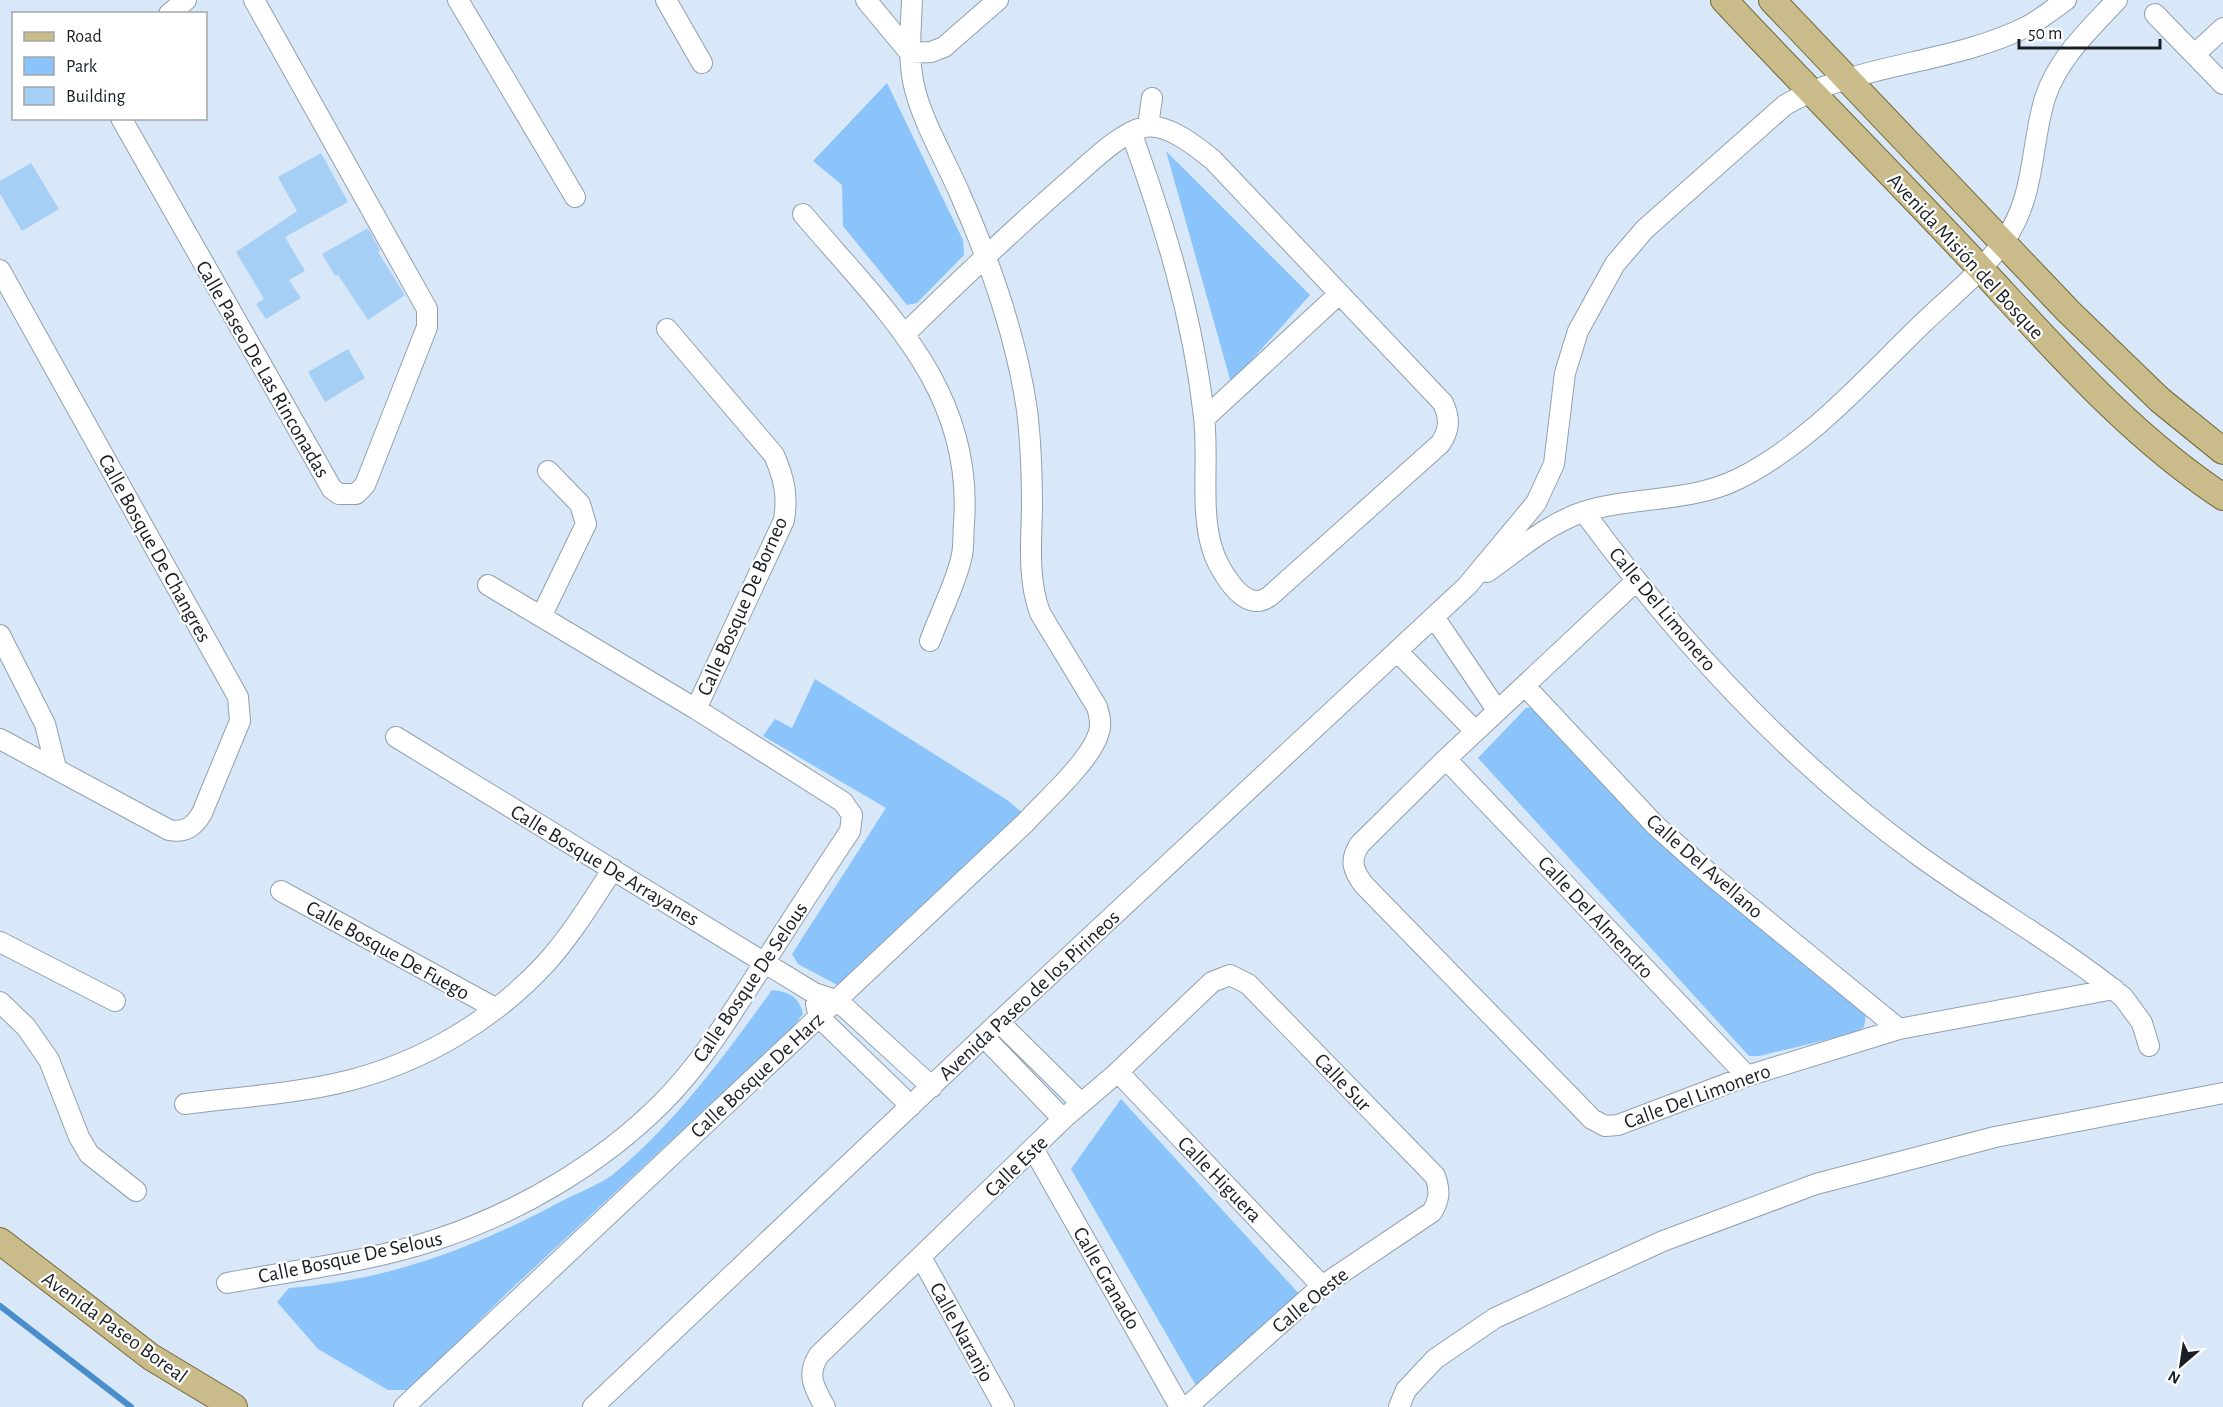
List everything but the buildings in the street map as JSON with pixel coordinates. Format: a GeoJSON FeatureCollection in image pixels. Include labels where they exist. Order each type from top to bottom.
{"type":"FeatureCollection","features":[{"type":"Feature","properties":{"kind":"main road","name":"Avenida Misión del Bosque"},"geometry":{"type":"LineString","coordinates":[[1724,0],[1979,267],[2062,359],[2110,406],[2223,496]]}},
{"type":"Feature","properties":{"kind":"main road","name":"Avenida Misión del Bosque"},"geometry":{"type":"LineString","coordinates":[[1772,0],[2004,241],[2069,312],[2160,400],[2223,451]]}},
{"type":"Feature","properties":{"kind":"main road","name":"Avenida Paseo Boreal"},"geometry":{"type":"LineString","coordinates":[[0,1241],[151,1357],[234,1407]]}},
{"type":"Feature","properties":{"kind":"street"},"geometry":{"type":"LineString","coordinates":[[171,12],[186,0]]}},
{"type":"Feature","properties":{"kind":"street","name":"Calle Paseo De Las Rinconadas"},"geometry":{"type":"LineString","coordinates":[[122,120],[332,489],[339,494],[356,494],[365,485],[427,327],[427,309],[254,0]]}},
{"type":"Feature","properties":{"kind":"street"},"geometry":{"type":"LineString","coordinates":[[458,0],[575,197]]}},
{"type":"Feature","properties":{"kind":"street"},"geometry":{"type":"LineString","coordinates":[[666,0],[702,63]]}},
{"type":"Feature","properties":{"kind":"street"},"geometry":{"type":"LineString","coordinates":[[866,0],[910,54]]}},
{"type":"Feature","properties":{"kind":"street"},"geometry":{"type":"LineString","coordinates":[[912,0],[910,54],[913,83],[924,114],[986,254]]}},
{"type":"Feature","properties":{"kind":"street"},"geometry":{"type":"LineString","coordinates":[[910,54],[931,52],[944,47],[998,0]]}},
{"type":"Feature","properties":{"kind":"street"},"geometry":{"type":"LineString","coordinates":[[1467,586],[1536,503],[1554,464],[1565,373],[1578,331],[1615,264],[1653,221],[1785,105],[1809,91],[1846,79],[1986,43],[2029,26],[2066,0]]}},
{"type":"Feature","properties":{"kind":"street"},"geometry":{"type":"LineString","coordinates":[[1467,586],[1558,522],[1584,512],[1693,494],[1737,480],[1824,419],[2004,241],[2027,192],[2045,97],[2055,75],[2068,53],[2117,0]]}},
{"type":"Feature","properties":{"kind":"street"},"geometry":{"type":"LineString","coordinates":[[2155,14],[2223,84]]}},
{"type":"Feature","properties":{"kind":"street"},"geometry":{"type":"LineString","coordinates":[[2195,54],[2223,28]]}},
{"type":"Feature","properties":{"kind":"street"},"geometry":{"type":"LineString","coordinates":[[905,334],[986,254],[1086,166],[1139,129],[1152,98]]}},
{"type":"Feature","properties":{"kind":"street"},"geometry":{"type":"LineString","coordinates":[[1139,129],[1180,137],[1213,160],[1443,403],[1449,422],[1448,431],[1432,452],[1270,596],[1258,601],[1251,600],[1236,589],[1212,549],[1208,524],[1204,418],[1185,303],[1139,129]]}},
{"type":"Feature","properties":{"kind":"street"},"geometry":{"type":"LineString","coordinates":[[803,214],[905,334],[937,384],[950,413],[963,464],[966,505],[962,555],[930,641]]}},
{"type":"Feature","properties":{"kind":"street","name":"Calle Bosque De Harz"},"geometry":{"type":"LineString","coordinates":[[404,1407],[838,1001],[1025,822],[1092,749],[1101,721],[1097,707],[1040,613],[1034,596],[1031,578],[1032,479],[1027,412],[1015,347],[986,254]]}},
{"type":"Feature","properties":{"kind":"street","name":"Calle Bosque De Changres"},"geometry":{"type":"LineString","coordinates":[[0,270],[238,697],[241,710],[235,733],[202,813],[195,824],[187,830],[169,830],[56,768]]}},
{"type":"Feature","properties":{"kind":"street"},"geometry":{"type":"LineString","coordinates":[[1204,418],[1339,294]]}},
{"type":"Feature","properties":{"kind":"street","name":"Calle Bosque De Borneo"},"geometry":{"type":"LineString","coordinates":[[667,329],[774,455],[784,479],[787,499],[784,520],[696,709]]}},
{"type":"Feature","properties":{"kind":"street"},"geometry":{"type":"LineString","coordinates":[[542,615],[586,524],[580,504],[548,471]]}},
{"type":"Feature","properties":{"kind":"street","name":"Calle Del Limonero"},"geometry":{"type":"LineString","coordinates":[[1584,512],[1635,582],[1733,690],[1864,813],[1918,855],[2114,989],[2134,1010],[2142,1023],[2149,1046]]}},
{"type":"Feature","properties":{"kind":"street"},"geometry":{"type":"LineString","coordinates":[[1446,759],[1635,582]]}},
{"type":"Feature","properties":{"kind":"street","name":"Calle Bosque De Selous"},"geometry":{"type":"LineString","coordinates":[[227,1283],[409,1248],[467,1228],[530,1200],[627,1135],[663,1102],[699,1060],[850,831],[852,815],[843,802],[696,709],[542,615],[488,585]]}},
{"type":"Feature","properties":{"kind":"street","name":"Avenida Paseo de los Pirineos"},"geometry":{"type":"LineString","coordinates":[[593,1407],[985,1038],[999,1022],[1467,586]]}},
{"type":"Feature","properties":{"kind":"street"},"geometry":{"type":"LineString","coordinates":[[1434,617],[1497,710]]}},
{"type":"Feature","properties":{"kind":"street"},"geometry":{"type":"LineString","coordinates":[[0,635],[45,724],[56,768]]}},
{"type":"Feature","properties":{"kind":"street"},"geometry":{"type":"LineString","coordinates":[[1397,651],[1475,731]]}},
{"type":"Feature","properties":{"kind":"street","name":"Calle Del Avellano"},"geometry":{"type":"LineString","coordinates":[[1525,686],[1655,825],[1711,875],[1899,1029]]}},
{"type":"Feature","properties":{"kind":"street","name":"Calle Bosque De Arrayanes"},"geometry":{"type":"LineString","coordinates":[[396,737],[814,993],[838,1001],[932,1087]]}},
{"type":"Feature","properties":{"kind":"street"},"geometry":{"type":"LineString","coordinates":[[0,739],[56,768]]}},
{"type":"Feature","properties":{"kind":"street","name":"Calle Del Limonero"},"geometry":{"type":"LineString","coordinates":[[1446,759],[1360,844],[1352,861],[1355,873],[1364,885],[1598,1124],[1618,1125],[1747,1077],[1899,1029],[2114,989]]}},
{"type":"Feature","properties":{"kind":"street","name":"Calle Del Almendro"},"geometry":{"type":"LineString","coordinates":[[1446,759],[1747,1077]]}},
{"type":"Feature","properties":{"kind":"street"},"geometry":{"type":"LineString","coordinates":[[185,1104],[312,1088],[355,1079],[416,1059],[446,1043],[495,1008],[547,961],[612,869]]}},
{"type":"Feature","properties":{"kind":"street","name":"Calle Bosque De Fuego"},"geometry":{"type":"LineString","coordinates":[[281,891],[495,1008]]}},
{"type":"Feature","properties":{"kind":"street"},"geometry":{"type":"LineString","coordinates":[[0,942],[115,1001]]}},
{"type":"Feature","properties":{"kind":"street","name":"Calle Este"},"geometry":{"type":"LineString","coordinates":[[825,1407],[812,1381],[812,1370],[819,1354],[1034,1150],[1063,1119],[1118,1072],[1212,982],[1230,975]]}},
{"type":"Feature","properties":{"kind":"street","name":"Calle Sur"},"geometry":{"type":"LineString","coordinates":[[1230,975],[1248,984],[1435,1176],[1439,1188],[1438,1201]]}},
{"type":"Feature","properties":{"kind":"street"},"geometry":{"type":"LineString","coordinates":[[814,993],[819,1017],[911,1106]]}},
{"type":"Feature","properties":{"kind":"street"},"geometry":{"type":"LineString","coordinates":[[0,1002],[26,1027],[49,1060],[79,1137],[89,1154],[136,1191]]}},
{"type":"Feature","properties":{"kind":"street"},"geometry":{"type":"LineString","coordinates":[[999,1022],[1081,1103]]}},
{"type":"Feature","properties":{"kind":"street"},"geometry":{"type":"LineString","coordinates":[[985,1038],[1063,1119]]}},
{"type":"Feature","properties":{"kind":"street","name":"Calle Higuera"},"geometry":{"type":"LineString","coordinates":[[1118,1072],[1322,1286]]}},
{"type":"Feature","properties":{"kind":"street"},"geometry":{"type":"LineString","coordinates":[[1399,1407],[1406,1390],[1435,1359],[1495,1318],[1663,1241],[1839,1178],[1995,1137],[2223,1093]]}},
{"type":"Feature","properties":{"kind":"street","name":"Calle Granado"},"geometry":{"type":"LineString","coordinates":[[1034,1150],[1180,1407]]}},
{"type":"Feature","properties":{"kind":"street","name":"Calle Oeste"},"geometry":{"type":"LineString","coordinates":[[1187,1407],[1322,1286],[1432,1212],[1438,1201]]}},
{"type":"Feature","properties":{"kind":"street","name":"Calle Naranjo"},"geometry":{"type":"LineString","coordinates":[[921,1257],[1004,1407]]}},
{"type":"Feature","properties":{"kind":"green space"},"geometry":{"type":"Polygon","coordinates":[[[887,83],[963,240],[964,255],[917,303],[907,305],[843,226],[842,185],[813,161],[887,83]]]}},
{"type":"Feature","properties":{"kind":"green space"},"geometry":{"type":"Polygon","coordinates":[[[1166,151],[1310,295],[1231,383],[1166,151]]]}},
{"type":"Feature","properties":{"kind":"green space"},"geometry":{"type":"Polygon","coordinates":[[[815,679],[1007,800],[1024,814],[839,986],[798,964],[792,954],[886,808],[763,736],[775,719],[792,728],[815,679]]]}},
{"type":"Feature","properties":{"kind":"green space"},"geometry":{"type":"Polygon","coordinates":[[[1536,707],[1867,1009],[1864,1027],[1855,1033],[1759,1056],[1749,1056],[1478,758],[1526,708],[1536,707]]]}},
{"type":"Feature","properties":{"kind":"green space"},"geometry":{"type":"Polygon","coordinates":[[[772,990],[788,994],[799,1003],[803,1014],[794,1026],[507,1293],[410,1390],[388,1390],[318,1349],[277,1302],[289,1288],[361,1278],[429,1260],[462,1248],[527,1219],[610,1177],[660,1131],[680,1109],[718,1063],[772,990]]]}},
{"type":"Feature","properties":{"kind":"green space"},"geometry":{"type":"Polygon","coordinates":[[[1121,1099],[1302,1297],[1202,1396],[1071,1169],[1121,1099]]]}},
{"type":"Feature","properties":{"kind":"waterway"},"geometry":{"type":"LineString","coordinates":[[0,1306],[131,1407]]}}]}
